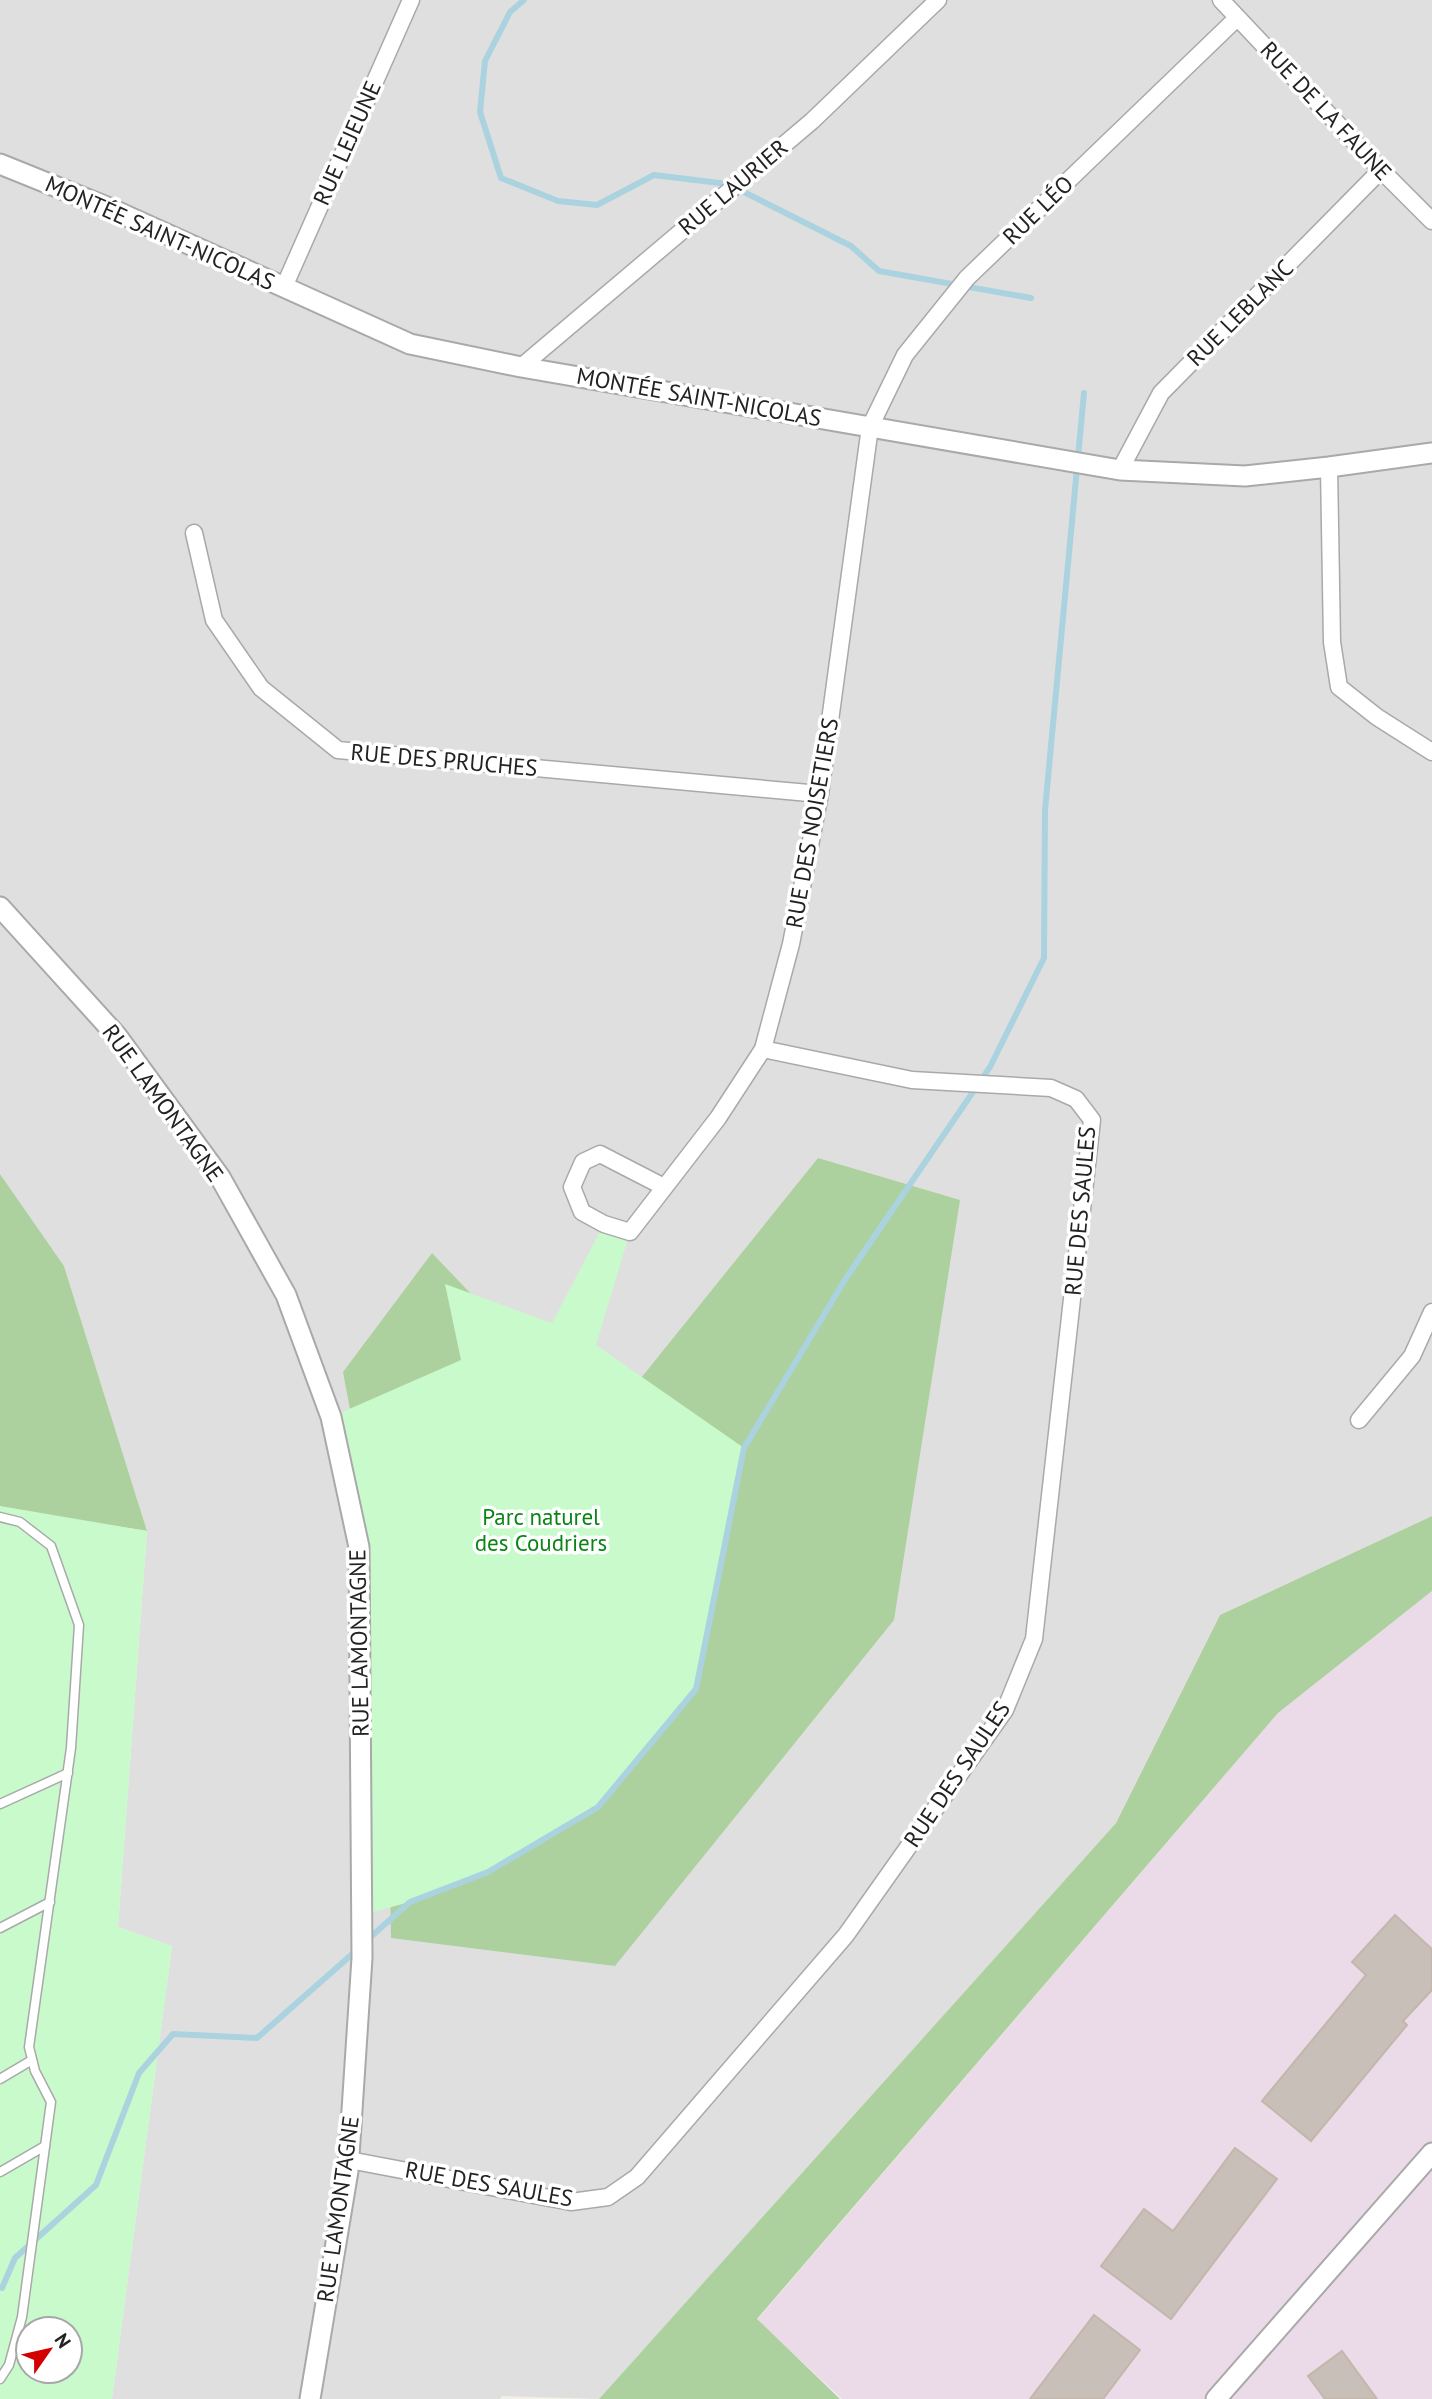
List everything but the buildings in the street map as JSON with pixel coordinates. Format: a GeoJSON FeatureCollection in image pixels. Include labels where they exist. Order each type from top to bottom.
{"type":"FeatureCollection","features":[{"type":"Feature","properties":{"kind":"street","name":"RUE LEJEUNE"},"geometry":{"type":"LineString","coordinates":[[284,287],[411,0]]}},
{"type":"Feature","properties":{"kind":"street","name":"RUE LAURIER"},"geometry":{"type":"LineString","coordinates":[[521,367],[812,121],[938,0]]}},
{"type":"Feature","properties":{"kind":"street","name":"RUE DE LA FAUNE"},"geometry":{"type":"LineString","coordinates":[[1221,0],[1432,221]]}},
{"type":"Feature","properties":{"kind":"street","name":"RUE LÉO"},"geometry":{"type":"LineString","coordinates":[[870,427],[905,355],[967,278],[1237,18]]}},
{"type":"Feature","properties":{"kind":"street","name":"MONTÉE SAINT-NICOLAS"},"geometry":{"type":"LineString","coordinates":[[0,164],[110,208],[410,344],[521,367],[1120,470],[1245,475],[1432,453]]}},
{"type":"Feature","properties":{"kind":"street","name":"RUE LEBLANC"},"geometry":{"type":"LineString","coordinates":[[1120,470],[1161,393],[1381,170]]}},
{"type":"Feature","properties":{"kind":"street","name":"RUE DES NOISETIERS"},"geometry":{"type":"LineString","coordinates":[[664,1187],[600,1154],[583,1162],[572,1187],[582,1212],[604,1224],[630,1232],[718,1118],[763,1049],[791,944],[820,794],[870,427]]}},
{"type":"Feature","properties":{"kind":"street"},"geometry":{"type":"LineString","coordinates":[[1329,467],[1332,642],[1339,687],[1377,717],[1432,752]]}},
{"type":"Feature","properties":{"kind":"street","name":"RUE DES PRUCHES"},"geometry":{"type":"LineString","coordinates":[[194,533],[214,620],[261,688],[338,750],[820,794]]}},
{"type":"Feature","properties":{"kind":"street","name":"RUE LAMONTAGNE"},"geometry":{"type":"LineString","coordinates":[[0,907],[117,1036],[220,1177],[286,1295],[331,1417],[359,1547],[362,1958],[349,2160],[310,2399]]}},
{"type":"Feature","properties":{"kind":"street","name":"RUE DES SAULES"},"geometry":{"type":"LineString","coordinates":[[349,2160],[571,2202],[608,2197],[637,2177],[846,1935],[1005,1710],[1034,1639],[1092,1120],[1076,1099],[1051,1088],[912,1080],[763,1049]]}},
{"type":"Feature","properties":{"kind":"street"},"geometry":{"type":"LineString","coordinates":[[1359,1420],[1412,1356],[1432,1311]]}},
{"type":"Feature","properties":{"kind":"street"},"geometry":{"type":"LineString","coordinates":[[1216,2399],[1432,2153]]}},
{"type":"Feature","properties":{"kind":"lane"},"geometry":{"type":"LineString","coordinates":[[0,1517],[20,1522],[51,1546],[79,1625],[71,1748],[29,2047],[35,2071],[51,2102],[22,2318],[9,2365],[0,2379]]}},
{"type":"Feature","properties":{"kind":"lane"},"geometry":{"type":"LineString","coordinates":[[0,1804],[68,1773]]}},
{"type":"Feature","properties":{"kind":"lane"},"geometry":{"type":"LineString","coordinates":[[0,1928],[50,1902]]}},
{"type":"Feature","properties":{"kind":"lane"},"geometry":{"type":"LineString","coordinates":[[0,2079],[32,2060]]}},
{"type":"Feature","properties":{"kind":"lane"},"geometry":{"type":"LineString","coordinates":[[0,2172],[45,2146]]}},
{"type":"Feature","properties":{"kind":"shaded area"},"geometry":{"type":"Polygon","coordinates":[[[0,0],[1432,0],[1432,1516],[1220,1615],[1116,1823],[599,2399],[502,2396],[500,2399],[112,2399],[172,1946],[118,1927],[147,1531],[64,1266],[0,1174],[0,0]]]}},
{"type":"Feature","properties":{"kind":"shaded area"},"geometry":{"type":"Polygon","coordinates":[[[1432,1591],[1432,2399],[842,2399],[757,2320],[1278,1713],[1432,1591]]]}},
{"type":"Feature","properties":{"kind":"green space"},"geometry":{"type":"Polygon","coordinates":[[[818,1158],[960,1200],[894,1620],[615,1966],[391,1938],[385,1597],[343,1372],[432,1253],[600,1429],[818,1158]]]}},
{"type":"Feature","properties":{"kind":"green space"},"geometry":{"type":"Polygon","coordinates":[[[0,1174],[64,1266],[147,1531],[0,1508],[0,1174]]]}},
{"type":"Feature","properties":{"kind":"green space","name":"Parc naturel des Coudriers"},"geometry":{"type":"Polygon","coordinates":[[[604,1224],[630,1232],[596,1345],[744,1448],[696,1689],[598,1807],[488,1872],[410,1902],[362,1915],[359,1547],[331,1417],[461,1360],[445,1284],[552,1323],[604,1224]]]}},
{"type":"Feature","properties":{"kind":"green space"},"geometry":{"type":"Polygon","coordinates":[[[0,1506],[147,1531],[118,1927],[172,1946],[112,2399],[0,2399],[0,1506]]]}},
{"type":"Feature","properties":{"kind":"green space"},"geometry":{"type":"Polygon","coordinates":[[[1432,1516],[1432,1591],[1278,1713],[757,2319],[840,2399],[599,2399],[1116,1823],[1220,1615],[1432,1516]]]}},
{"type":"Feature","properties":{"kind":"waterway"},"geometry":{"type":"LineString","coordinates":[[524,0],[510,12],[485,61],[480,112],[501,178],[558,201],[597,205],[654,175],[728,184],[851,246],[879,271],[1031,298]]}},
{"type":"Feature","properties":{"kind":"waterway"},"geometry":{"type":"LineString","coordinates":[[366,1941],[410,1902],[488,1872],[598,1807],[696,1689],[744,1448],[846,1278],[990,1067],[1044,958],[1045,810],[1084,393]]}},
{"type":"Feature","properties":{"kind":"waterway"},"geometry":{"type":"LineString","coordinates":[[2,2288],[15,2258],[96,2185],[139,2073],[173,2034],[257,2038],[358,1949]]}}]}
